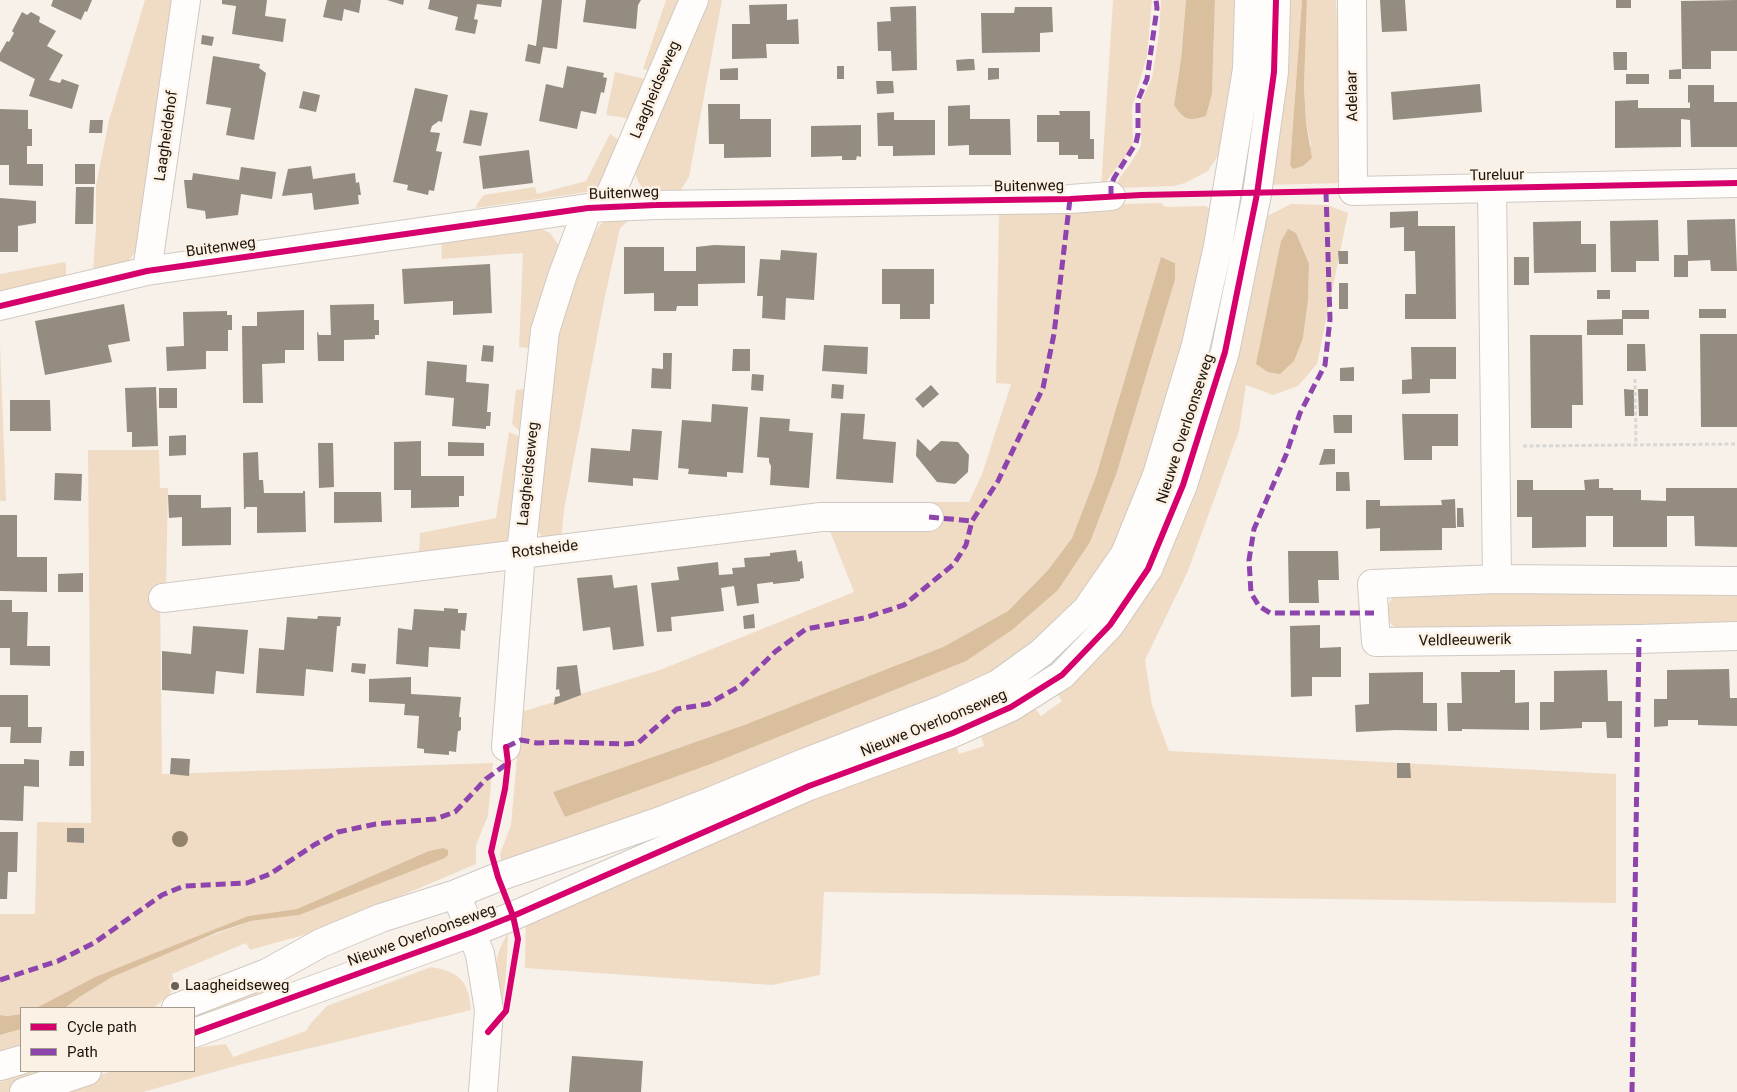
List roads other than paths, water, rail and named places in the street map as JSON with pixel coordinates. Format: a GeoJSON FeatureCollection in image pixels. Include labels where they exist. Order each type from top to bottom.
{"type":"FeatureCollection","features":[{"type":"Feature","properties":{"kind":"street","name":"Laagheidehof"},"geometry":{"type":"LineString","coordinates":[[148,271],[186,0]]}},
{"type":"Feature","properties":{"kind":"street","name":"Laagheidseweg"},"geometry":{"type":"LineString","coordinates":[[506,747],[521,553],[545,331],[562,277],[597,208],[694,0]]}},
{"type":"Feature","properties":{"kind":"street","name":"Nieuwe Overloonseweg"},"geometry":{"type":"LineString","coordinates":[[179,1007],[267,972],[321,943],[381,918],[456,894],[534,864],[664,820],[944,709],[998,684],[1041,654],[1087,609],[1125,554],[1157,475],[1196,345],[1218,246],[1247,70],[1249,0]]}},
{"type":"Feature","properties":{"kind":"street","name":"Nieuwe Overloonseweg"},"geometry":{"type":"LineString","coordinates":[[195,1033],[473,932],[810,786],[953,733],[1011,707],[1062,675],[1110,625],[1148,569],[1183,485],[1225,352],[1257,194],[1274,72],[1276,0]]}},
{"type":"Feature","properties":{"kind":"street","name":"Adelaar"},"geometry":{"type":"LineString","coordinates":[[1352,0],[1354,191]]}},
{"type":"Feature","properties":{"kind":"street","name":"Tureluur"},"geometry":{"type":"LineString","coordinates":[[1354,191],[1737,183]]}},
{"type":"Feature","properties":{"kind":"street"},"geometry":{"type":"LineString","coordinates":[[1492,188],[1497,579]]}},
{"type":"Feature","properties":{"kind":"street","name":"Buitenweg"},"geometry":{"type":"LineString","coordinates":[[0,306],[148,271],[597,208],[656,205],[1070,199],[1111,196]]}},
{"type":"Feature","properties":{"kind":"street","name":"Rotsheide"},"geometry":{"type":"LineString","coordinates":[[163,598],[821,517],[929,517]]}},
{"type":"Feature","properties":{"kind":"street","name":"Veldleeuwerik"},"geometry":{"type":"LineString","coordinates":[[1737,581],[1497,579],[1372,584],[1376,642],[1737,636]]}},
{"type":"Feature","properties":{"kind":"street"},"geometry":{"type":"LineString","coordinates":[[456,894],[473,932],[480,954],[489,1010],[483,1092]]}},
{"type":"Feature","properties":{"kind":"street"},"geometry":{"type":"LineString","coordinates":[[0,1066],[20,1060]]}},
{"type":"Feature","properties":{"kind":"street"},"geometry":{"type":"LineString","coordinates":[[24,1092],[84,1072]]}},
{"type":"Feature","properties":{"kind":"place","name":"Laagheidseweg"},"geometry":{"type":"Point","coordinates":[175,986]}}]}
